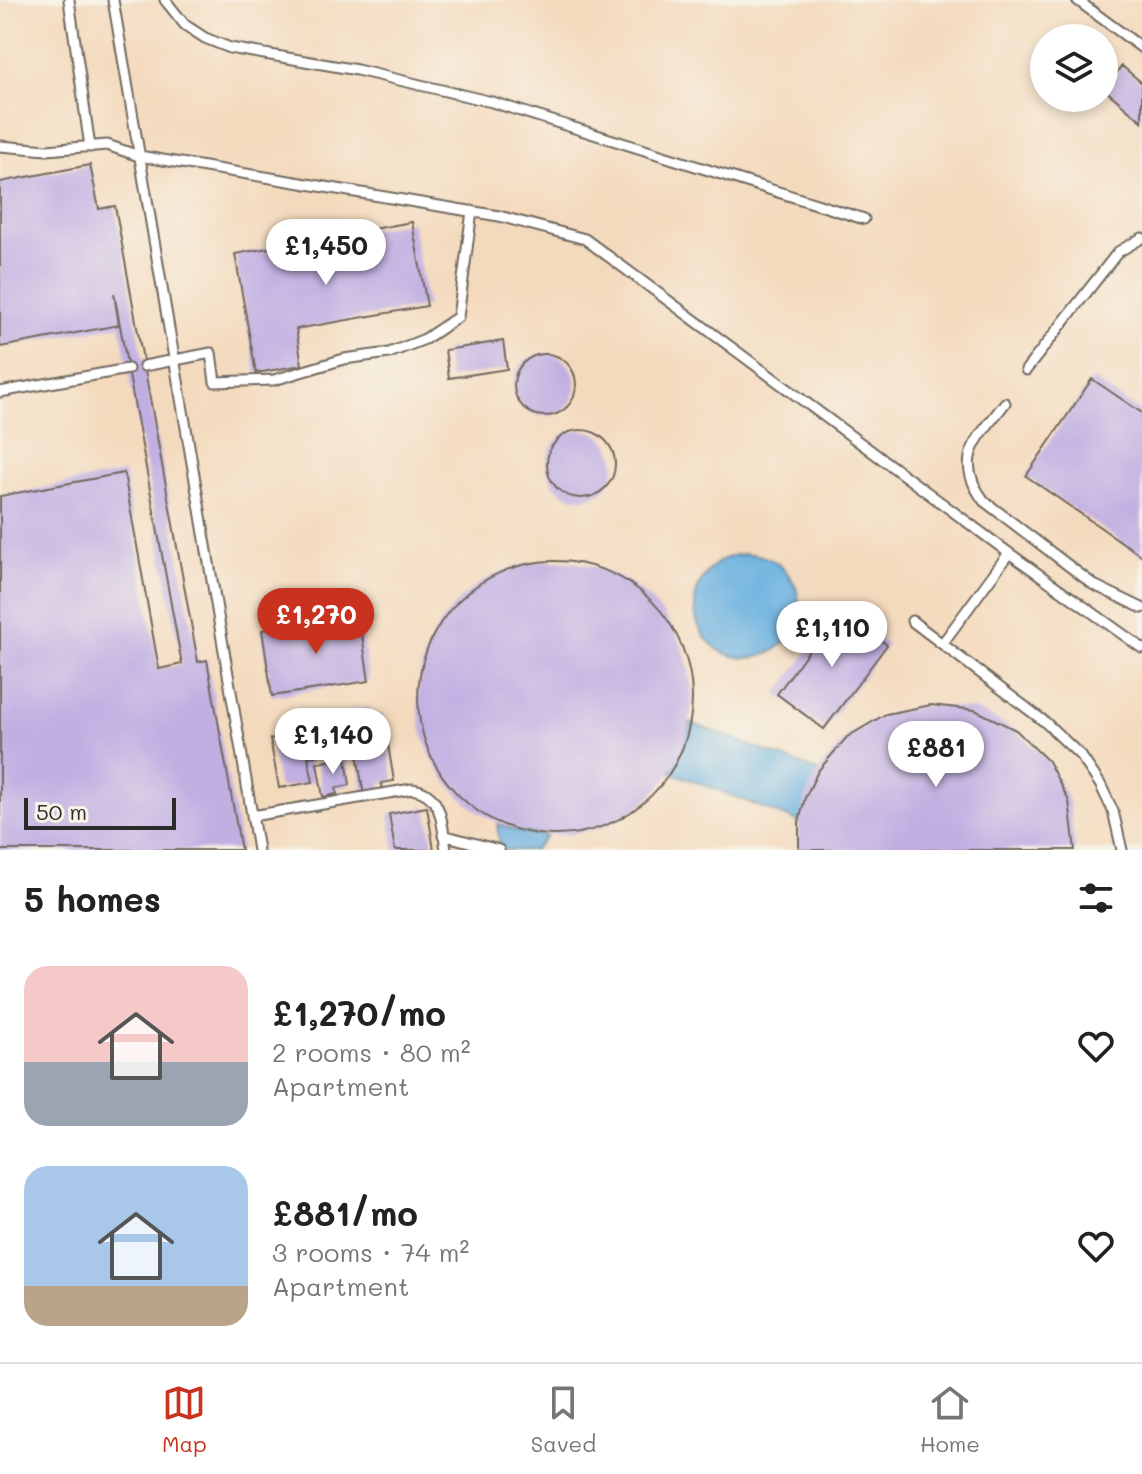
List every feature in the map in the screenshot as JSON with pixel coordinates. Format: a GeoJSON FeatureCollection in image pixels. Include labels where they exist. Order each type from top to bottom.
{"type":"FeatureCollection","features":[{"type":"Feature","properties":{"kind":"lane"},"geometry":{"type":"LineString","coordinates":[[69,0],[90,147]]}},
{"type":"Feature","properties":{"kind":"lane"},"geometry":{"type":"LineString","coordinates":[[113,0],[258,850]]}},
{"type":"Feature","properties":{"kind":"lane"},"geometry":{"type":"LineString","coordinates":[[165,0],[185,25],[205,38],[230,48],[357,70],[492,102],[864,219]]}},
{"type":"Feature","properties":{"kind":"lane"},"geometry":{"type":"LineString","coordinates":[[1077,0],[1142,48]]}},
{"type":"Feature","properties":{"kind":"lane"},"geometry":{"type":"LineString","coordinates":[[0,146],[47,150],[107,145],[139,156],[499,216],[585,239],[1142,648]]}},
{"type":"Feature","properties":{"kind":"lane"},"geometry":{"type":"LineString","coordinates":[[144,366],[211,353],[215,382],[274,380],[344,359],[389,353],[425,339],[458,317],[472,211]]}},
{"type":"Feature","properties":{"kind":"lane"},"geometry":{"type":"LineString","coordinates":[[1026,370],[1118,252],[1142,238]]}},
{"type":"Feature","properties":{"kind":"lane"},"geometry":{"type":"LineString","coordinates":[[0,392],[128,369]]}},
{"type":"Feature","properties":{"kind":"lane"},"geometry":{"type":"LineString","coordinates":[[1005,403],[971,453],[968,472],[975,488],[984,501],[1083,578],[1142,608]]}},
{"type":"Feature","properties":{"kind":"lane"},"geometry":{"type":"LineString","coordinates":[[942,644],[1009,553]]}},
{"type":"Feature","properties":{"kind":"lane"},"geometry":{"type":"LineString","coordinates":[[912,621],[1045,722],[1081,756],[1113,811],[1122,850]]}},
{"type":"Feature","properties":{"kind":"lane"},"geometry":{"type":"LineString","coordinates":[[252,816],[412,789],[424,790],[434,798],[439,809],[446,850]]}},
{"type":"Feature","properties":{"kind":"lane"},"geometry":{"type":"LineString","coordinates":[[443,835],[497,850]]}},
{"type":"Feature","properties":{"kind":"water"},"geometry":{"type":"Polygon","coordinates":[[[747,554],[767,558],[790,577],[799,606],[795,626],[776,649],[747,658],[727,654],[704,635],[695,606],[699,586],[718,563],[747,554]]]}},
{"type":"Feature","properties":{"kind":"water"},"geometry":{"type":"Polygon","coordinates":[[[691,723],[818,771],[799,822],[671,772],[691,723]]]}},
{"type":"Feature","properties":{"kind":"water"},"geometry":{"type":"Polygon","coordinates":[[[497,824],[546,836],[534,850],[496,850],[499,840],[497,824]]]}},
{"type":"Feature","properties":{"kind":"building"},"geometry":{"type":"Polygon","coordinates":[[[1122,66],[1142,83],[1142,121],[1118,101],[1118,71],[1122,66]]]}},
{"type":"Feature","properties":{"kind":"building"},"geometry":{"type":"Polygon","coordinates":[[[90,165],[99,209],[115,206],[198,662],[207,660],[241,850],[0,850],[0,496],[124,473],[159,669],[182,664],[114,293],[119,325],[0,347],[0,182],[90,165]]]}},
{"type":"Feature","properties":{"kind":"building"},"geometry":{"type":"Polygon","coordinates":[[[412,222],[427,306],[296,329],[302,365],[256,373],[235,254],[412,222]]]}},
{"type":"Feature","properties":{"kind":"building"},"geometry":{"type":"Polygon","coordinates":[[[503,341],[507,369],[449,378],[445,350],[503,341]]]}},
{"type":"Feature","properties":{"kind":"building"},"geometry":{"type":"Polygon","coordinates":[[[545,354],[557,356],[567,363],[574,373],[574,397],[567,407],[557,414],[545,416],[533,414],[523,407],[516,397],[514,385],[516,373],[523,363],[533,356],[545,354]]]}},
{"type":"Feature","properties":{"kind":"building"},"geometry":{"type":"Polygon","coordinates":[[[1092,379],[1142,413],[1142,556],[1026,476],[1092,379]]]}},
{"type":"Feature","properties":{"kind":"building"},"geometry":{"type":"Polygon","coordinates":[[[581,430],[594,432],[605,440],[613,451],[613,477],[605,488],[594,496],[581,498],[568,496],[557,488],[549,477],[547,464],[549,451],[557,440],[568,432],[581,430]]]}},
{"type":"Feature","properties":{"kind":"building"},"geometry":{"type":"Polygon","coordinates":[[[568,561],[608,571],[652,601],[682,645],[690,671],[690,725],[682,751],[652,795],[608,825],[582,833],[542,835],[490,819],[468,804],[449,785],[428,751],[420,725],[418,685],[434,633],[449,611],[468,592],[502,571],[528,563],[568,561]]]}},
{"type":"Feature","properties":{"kind":"building"},"geometry":{"type":"Polygon","coordinates":[[[839,609],[887,645],[824,729],[777,694],[839,609]]]}},
{"type":"Feature","properties":{"kind":"building"},"geometry":{"type":"Polygon","coordinates":[[[359,615],[369,681],[272,696],[262,630],[359,615]]]}},
{"type":"Feature","properties":{"kind":"building"},"geometry":{"type":"Polygon","coordinates":[[[931,705],[975,710],[1016,730],[1048,761],[1069,801],[1075,850],[799,850],[799,822],[805,798],[818,771],[847,737],[886,714],[931,705]]]}},
{"type":"Feature","properties":{"kind":"building"},"geometry":{"type":"Polygon","coordinates":[[[369,708],[371,717],[383,715],[394,781],[381,783],[383,793],[364,796],[350,711],[369,708]]]}},
{"type":"Feature","properties":{"kind":"building"},"geometry":{"type":"Polygon","coordinates":[[[342,721],[347,751],[308,757],[313,782],[279,788],[270,739],[300,734],[302,746],[310,745],[307,727],[342,721]]]}},
{"type":"Feature","properties":{"kind":"building"},"geometry":{"type":"Polygon","coordinates":[[[346,758],[350,785],[336,788],[337,794],[323,797],[317,763],[346,758]]]}},
{"type":"Feature","properties":{"kind":"building"},"geometry":{"type":"Polygon","coordinates":[[[427,807],[434,850],[395,850],[389,814],[427,807]]]}}]}
